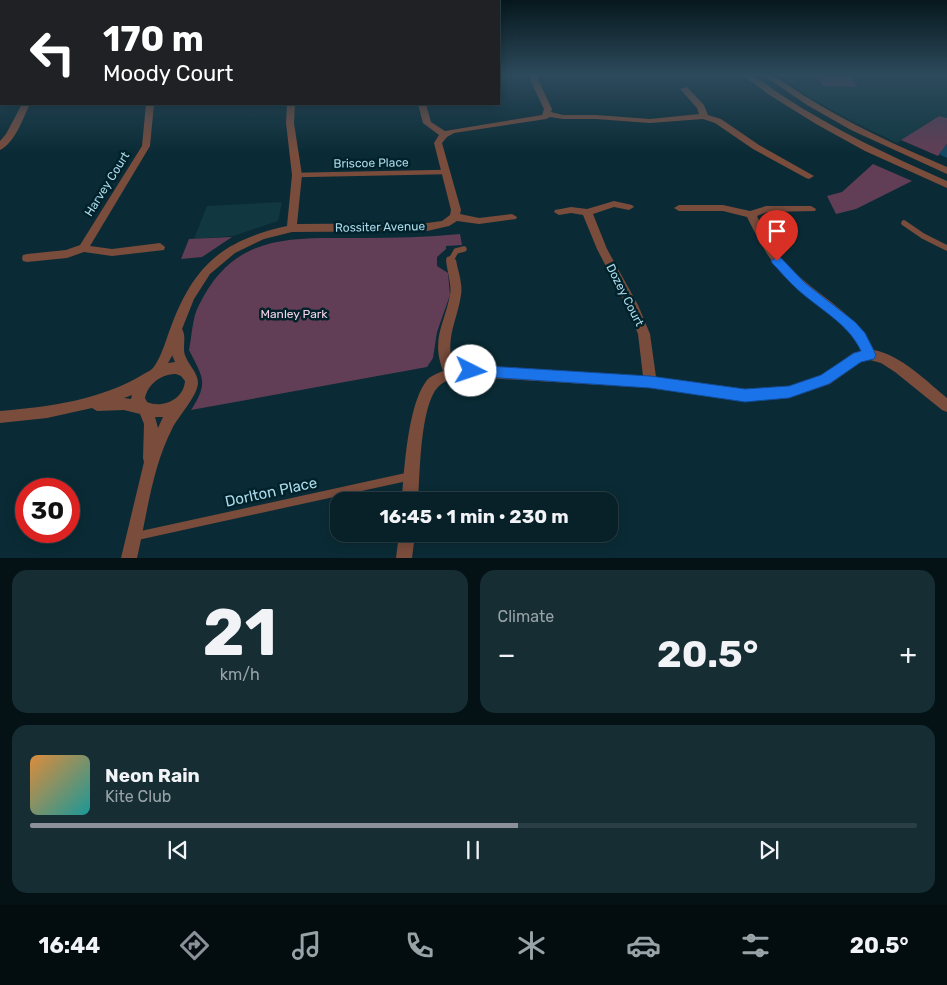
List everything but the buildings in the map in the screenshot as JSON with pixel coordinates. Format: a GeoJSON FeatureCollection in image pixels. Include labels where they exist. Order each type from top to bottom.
{"type":"FeatureCollection","features":[{"type":"Feature","properties":{"kind":"street"},"geometry":{"type":"LineString","coordinates":[[512,218],[479,221],[455,217],[456,210],[438,143],[444,134],[452,131],[546,118],[548,109],[544,101]]}},
{"type":"Feature","properties":{"kind":"street"},"geometry":{"type":"LineString","coordinates":[[695,101],[701,107],[704,116]]}},
{"type":"Feature","properties":{"kind":"street"},"geometry":{"type":"LineString","coordinates":[[781,101],[832,131],[947,184]]}},
{"type":"Feature","properties":{"kind":"street"},"geometry":{"type":"LineString","coordinates":[[805,101],[837,120],[898,150],[947,171]]}},
{"type":"Feature","properties":{"kind":"street"},"geometry":{"type":"LineString","coordinates":[[0,147],[10,135],[25,105]]}},
{"type":"Feature","properties":{"kind":"street","name":"Harvey Court"},"geometry":{"type":"LineString","coordinates":[[84,248],[146,146],[150,105]]}},
{"type":"Feature","properties":{"kind":"street"},"geometry":{"type":"LineString","coordinates":[[291,105],[290,124],[298,174],[292,228]]}},
{"type":"Feature","properties":{"kind":"street"},"geometry":{"type":"LineString","coordinates":[[422,105],[427,124],[430,128],[444,134]]}},
{"type":"Feature","properties":{"kind":"street"},"geometry":{"type":"LineString","coordinates":[[548,114],[563,117],[650,120],[704,116],[718,121],[756,147],[809,176]]}},
{"type":"Feature","properties":{"kind":"street"},"geometry":{"type":"LineString","coordinates":[[559,212],[571,210],[587,212],[614,204],[629,207]]}},
{"type":"Feature","properties":{"kind":"street"},"geometry":{"type":"LineString","coordinates":[[679,208],[723,208],[751,215],[766,209],[812,209]]}},
{"type":"Feature","properties":{"kind":"street","name":"Dozey Court"},"geometry":{"type":"LineString","coordinates":[[587,212],[602,249],[632,305],[644,334],[650,382]]}},
{"type":"Feature","properties":{"kind":"street"},"geometry":{"type":"LineString","coordinates":[[751,215],[769,252],[801,286],[851,325],[861,336],[870,355]]}},
{"type":"Feature","properties":{"kind":"street","name":"Rossiter Avenue"},"geometry":{"type":"LineString","coordinates":[[154,375],[178,329],[189,298],[206,272],[225,254],[246,241],[271,232],[292,228],[427,227],[445,224],[455,217]]}},
{"type":"Feature","properties":{"kind":"street"},"geometry":{"type":"LineString","coordinates":[[27,258],[67,254],[84,248],[94,252],[108,252],[160,246]]}},
{"type":"Feature","properties":{"kind":"street"},"geometry":{"type":"LineString","coordinates":[[450,373],[444,357],[442,341],[456,293],[451,260]]}},
{"type":"Feature","properties":{"kind":"street","name":"Rossiter Avenue"},"geometry":{"type":"LineString","coordinates":[[178,329],[178,355],[187,372]]}},
{"type":"Feature","properties":{"kind":"street"},"geometry":{"type":"LineString","coordinates":[[411,492],[424,396],[434,382],[450,373],[471,371],[650,382],[745,396],[789,392],[825,380],[858,357],[870,355],[884,358],[900,368],[947,406]]}},
{"type":"Feature","properties":{"kind":"street"},"geometry":{"type":"LineString","coordinates":[[0,417],[22,416],[80,405],[126,391],[170,368],[178,368],[187,372],[192,384],[189,392],[168,419],[150,468],[129,558]]}},
{"type":"Feature","properties":{"kind":"street"},"geometry":{"type":"LineString","coordinates":[[150,468],[151,424],[139,402],[139,395],[142,388],[154,375]]}},
{"type":"Feature","properties":{"kind":"street"},"geometry":{"type":"LineString","coordinates":[[80,405],[124,404],[152,412],[161,412],[179,403]]}},
{"type":"Feature","properties":{"kind":"street"},"geometry":{"type":"LineString","coordinates":[[404,558],[406,542]]}},
{"type":"Feature","properties":{"kind":"lane","name":"Briscoe Place"},"geometry":{"type":"LineString","coordinates":[[298,174],[445,172]]}},
{"type":"Feature","properties":{"kind":"lane"},"geometry":{"type":"LineString","coordinates":[[904,223],[923,236],[947,248]]}},
{"type":"Feature","properties":{"kind":"lane"},"geometry":{"type":"LineString","coordinates":[[451,260],[456,252],[464,249]]}},
{"type":"Feature","properties":{"kind":"lane","name":"Dorlton Place"},"geometry":{"type":"LineString","coordinates":[[134,536],[413,475]]}},
{"type":"Feature","properties":{"kind":"shaded area"},"geometry":{"type":"Polygon","coordinates":[[[816,101],[947,101],[947,118],[938,116],[897,143],[816,101]]]}},
{"type":"Feature","properties":{"kind":"shaded area"},"geometry":{"type":"Polygon","coordinates":[[[282,202],[278,221],[233,236],[194,239],[207,206],[282,202]]]}},
{"type":"Feature","properties":{"kind":"green space"},"geometry":{"type":"Polygon","coordinates":[[[939,116],[947,118],[947,144],[938,156],[901,140],[939,116]]]}},
{"type":"Feature","properties":{"kind":"green space"},"geometry":{"type":"Polygon","coordinates":[[[873,164],[912,181],[856,209],[836,214],[827,196],[842,192],[873,164]]]}},
{"type":"Feature","properties":{"kind":"green space","name":"Manley Park"},"geometry":{"type":"Polygon","coordinates":[[[460,234],[462,245],[446,246],[446,249],[437,257],[437,266],[448,273],[450,295],[437,332],[433,358],[427,367],[191,410],[197,401],[202,386],[201,374],[189,350],[197,310],[213,281],[230,264],[248,252],[267,244],[312,238],[411,237],[460,234]]]}},
{"type":"Feature","properties":{"kind":"green space"},"geometry":{"type":"Polygon","coordinates":[[[232,237],[202,257],[181,259],[189,239],[232,237]]]}},
{"type":"Feature","properties":{"kind":"route"},"geometry":{"type":"LineString","coordinates":[[471,371],[650,382],[745,396],[789,392],[825,380],[858,357],[870,355],[861,336],[851,325],[801,286],[777,261]]}}]}
